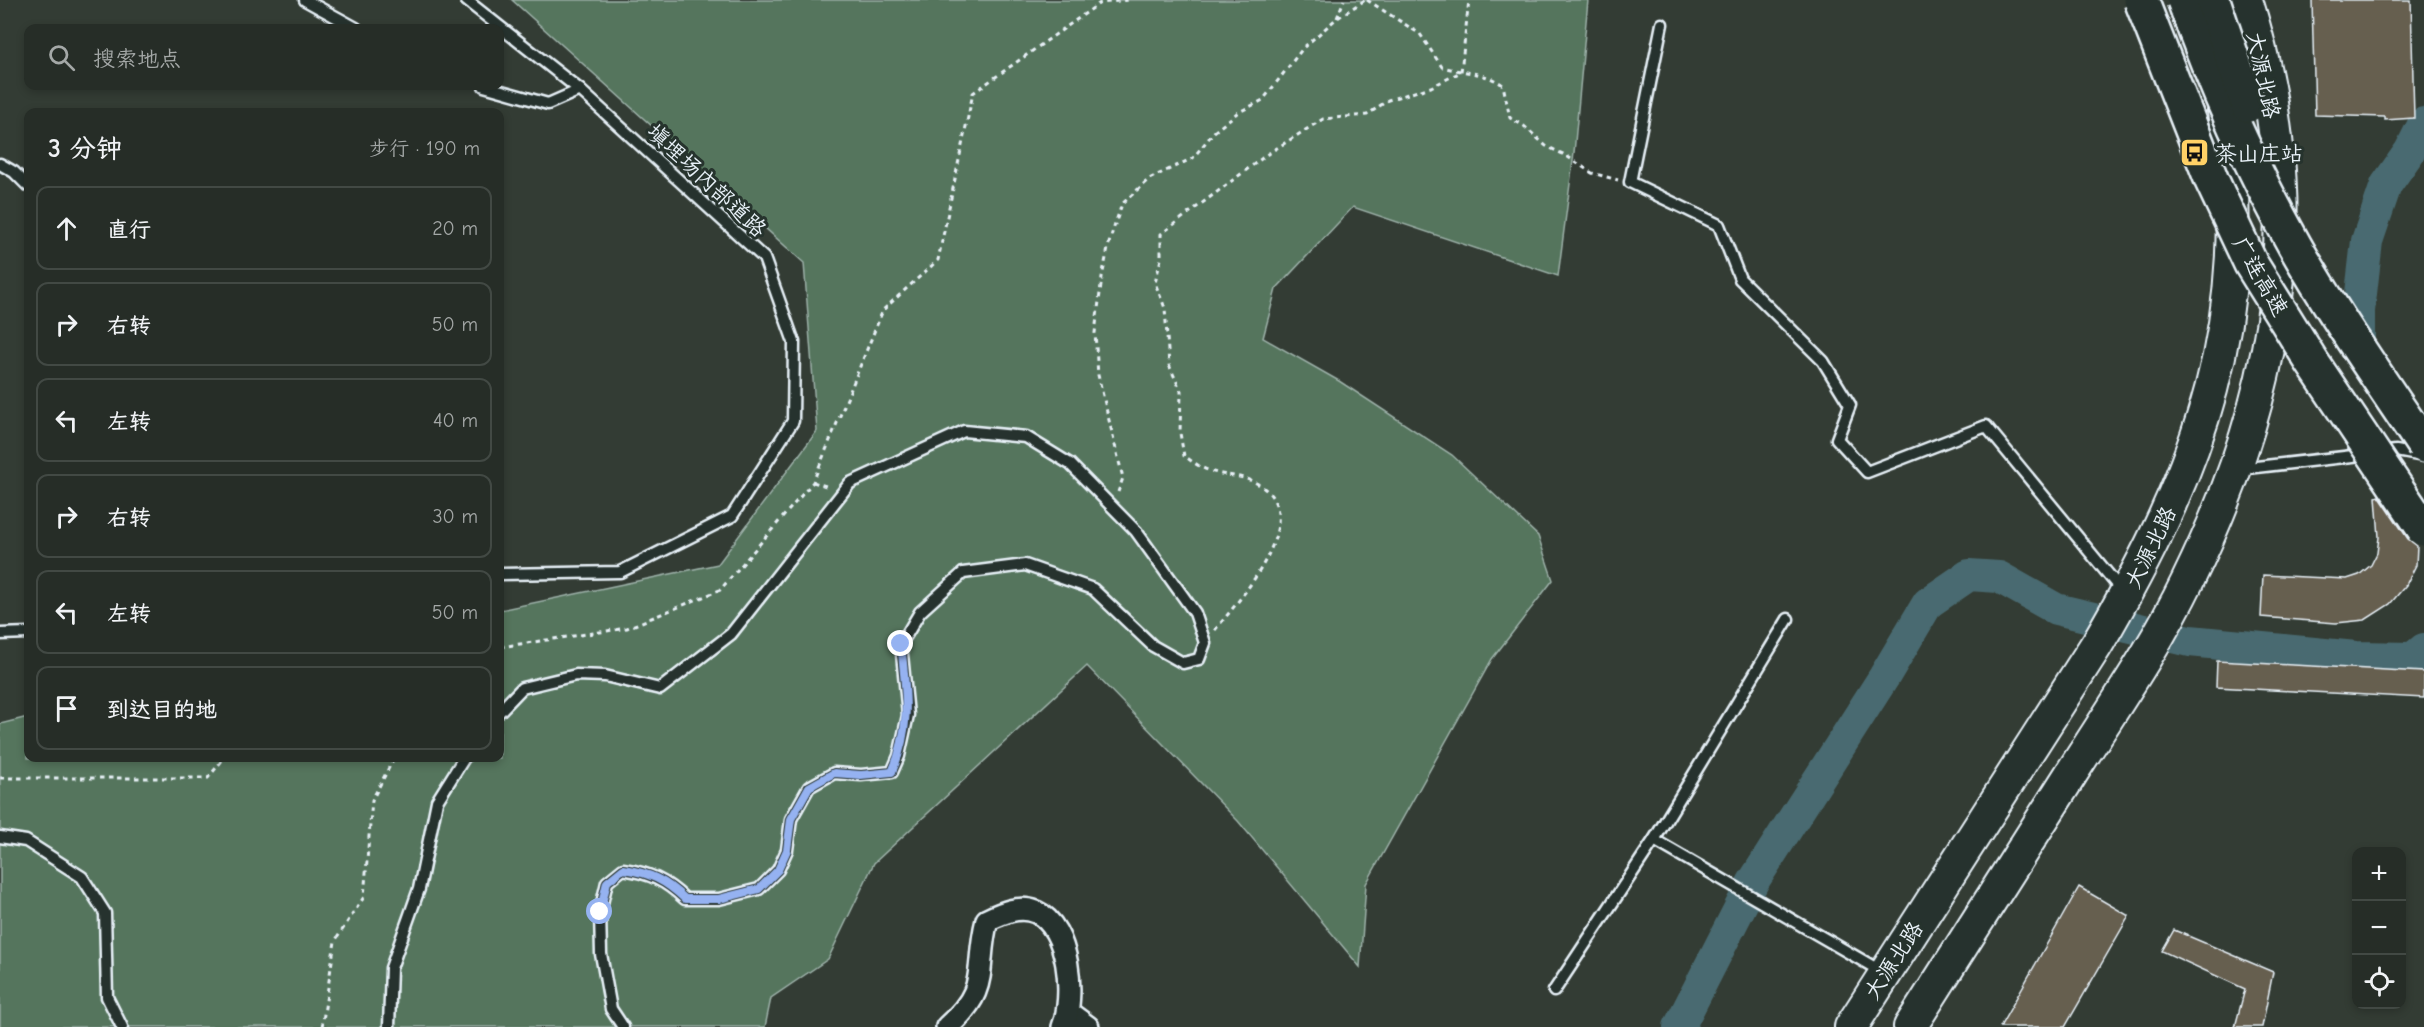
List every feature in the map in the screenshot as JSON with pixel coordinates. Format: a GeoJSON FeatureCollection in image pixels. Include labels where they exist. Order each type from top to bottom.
{"type":"FeatureCollection","features":[{"type":"Feature","properties":{"kind":"highway","name":"广连高速"},"geometry":{"type":"LineString","coordinates":[[2141,0],[2212,182],[2251,264],[2312,362],[2424,529]]}},
{"type":"Feature","properties":{"kind":"highway"},"geometry":{"type":"LineString","coordinates":[[2155,0],[2247,227],[2424,493]]}},
{"type":"Feature","properties":{"kind":"highway","name":"广连高速"},"geometry":{"type":"LineString","coordinates":[[2184,0],[2239,135],[2295,246],[2328,302],[2424,446]]}},
{"type":"Feature","properties":{"kind":"highway"},"geometry":{"type":"LineString","coordinates":[[2213,0],[2228,49],[2293,220],[2397,399],[2424,436]]}},
{"type":"Feature","properties":{"kind":"main road","name":"大源北路"},"geometry":{"type":"LineString","coordinates":[[1858,1014],[2097,644],[2123,600],[2171,506],[2193,452],[2211,396],[2223,342],[2234,242],[2228,136],[2215,67],[2195,0]]}},
{"type":"Feature","properties":{"kind":"main road","name":"大源北路"},"geometry":{"type":"LineString","coordinates":[[1910,1027],[2136,672],[2166,621],[2216,519],[2236,469],[2258,400],[2271,342],[2281,245],[2281,196],[2276,139],[2259,43],[2246,0]]}},
{"type":"Feature","properties":{"kind":"main road"},"geometry":{"type":"LineString","coordinates":[[1858,1014],[1905,1027]]}},
{"type":"Feature","properties":{"kind":"street"},"geometry":{"type":"LineString","coordinates":[[947,1027],[972,1002],[982,971],[983,936],[987,920],[1010,909],[1036,912],[1056,931],[1068,967],[1066,1020],[1088,1027]]}},
{"type":"Feature","properties":{"kind":"lane"},"geometry":{"type":"LineString","coordinates":[[305,0],[349,24]]}},
{"type":"Feature","properties":{"kind":"lane","name":"填埋场内部道路"},"geometry":{"type":"LineString","coordinates":[[466,0],[496,24]]}},
{"type":"Feature","properties":{"kind":"lane"},"geometry":{"type":"LineString","coordinates":[[1662,24],[1630,182],[1719,225],[1740,279],[1823,362],[1850,405],[1837,439],[1867,472],[1986,426],[2123,600]]}},
{"type":"Feature","properties":{"kind":"lane","name":"填埋场内部道路"},"geometry":{"type":"LineString","coordinates":[[504,30],[580,90],[764,258],[794,342],[793,421],[732,516],[620,572],[504,574]]}},
{"type":"Feature","properties":{"kind":"lane"},"geometry":{"type":"LineString","coordinates":[[498,90],[548,104],[580,90]]}},
{"type":"Feature","properties":{"kind":"lane"},"geometry":{"type":"LineString","coordinates":[[0,164],[14,172],[24,182]]}},
{"type":"Feature","properties":{"kind":"lane"},"geometry":{"type":"LineString","coordinates":[[504,707],[522,688],[576,675],[605,676],[660,689],[731,634],[850,483],[964,431],[1026,437],[1070,464],[1136,531],[1195,613],[1205,643],[1199,659],[1183,663],[1153,646],[1093,589],[1025,565],[963,573],[920,612],[901,644],[908,715],[899,756],[892,772],[861,775],[834,773],[809,787],[791,819],[787,850],[778,870],[759,889],[719,899],[685,899],[667,882],[648,873],[623,869],[607,882],[600,912],[601,954],[611,1009],[623,1027]]}},
{"type":"Feature","properties":{"kind":"lane"},"geometry":{"type":"LineString","coordinates":[[2236,469],[2396,451],[2424,456]]}},
{"type":"Feature","properties":{"kind":"lane"},"geometry":{"type":"LineString","coordinates":[[1554,991],[1654,840],[1788,619]]}},
{"type":"Feature","properties":{"kind":"lane"},"geometry":{"type":"LineString","coordinates":[[0,634],[24,633]]}},
{"type":"Feature","properties":{"kind":"lane"},"geometry":{"type":"LineString","coordinates":[[389,1027],[390,968],[419,889],[437,801],[461,762]]}},
{"type":"Feature","properties":{"kind":"lane"},"geometry":{"type":"LineString","coordinates":[[0,837],[26,841],[82,877],[105,913],[107,997],[122,1027]]}},
{"type":"Feature","properties":{"kind":"lane"},"geometry":{"type":"LineString","coordinates":[[1654,840],[1884,973]]}},
{"type":"Feature","properties":{"kind":"path"},"geometry":{"type":"LineString","coordinates":[[504,646],[627,628],[720,590],[813,482],[883,310],[938,260],[973,93],[1100,3],[1129,0]]}},
{"type":"Feature","properties":{"kind":"path"},"geometry":{"type":"LineString","coordinates":[[1336,19],[1344,0]]}},
{"type":"Feature","properties":{"kind":"path"},"geometry":{"type":"LineString","coordinates":[[1113,508],[1123,478],[1098,375],[1095,333],[1102,277],[1110,239],[1122,204],[1149,179],[1193,158],[1214,132],[1237,113],[1263,100],[1303,48],[1336,19],[1366,0],[1420,34],[1442,67],[1489,75],[1503,85],[1509,118],[1524,126],[1546,146],[1592,172],[1630,182]]}},
{"type":"Feature","properties":{"kind":"path"},"geometry":{"type":"LineString","coordinates":[[1461,72],[1469,0]]}},
{"type":"Feature","properties":{"kind":"path"},"geometry":{"type":"LineString","coordinates":[[1205,643],[1262,568],[1280,528],[1275,500],[1253,481],[1208,470],[1184,456],[1180,433],[1181,392],[1169,365],[1165,308],[1155,284],[1161,259],[1161,234],[1269,153],[1323,119],[1367,115],[1388,100],[1431,87],[1461,72]]}},
{"type":"Feature","properties":{"kind":"path"},"geometry":{"type":"LineString","coordinates":[[0,778],[208,778],[221,762]]}},
{"type":"Feature","properties":{"kind":"path"},"geometry":{"type":"LineString","coordinates":[[322,1027],[335,941],[364,897],[372,800],[392,762]]}},
{"type":"Feature","properties":{"kind":"green space"},"geometry":{"type":"Polygon","coordinates":[[[512,0],[1588,0],[1574,153],[1558,276],[1353,207],[1276,289],[1263,338],[1339,381],[1452,455],[1538,536],[1553,580],[1492,659],[1366,884],[1360,967],[1238,821],[1087,666],[874,863],[828,959],[771,998],[765,1027],[0,1027],[0,724],[24,718],[24,762],[504,762],[504,609],[718,564],[817,431],[804,263],[512,0]]]}},
{"type":"Feature","properties":{"kind":"building"},"geometry":{"type":"Polygon","coordinates":[[[2312,0],[2411,0],[2414,118],[2385,120],[2385,117],[2315,115],[2312,0]]]}},
{"type":"Feature","properties":{"kind":"building"},"geometry":{"type":"Polygon","coordinates":[[[2379,496],[2408,539],[2417,546],[2416,565],[2406,585],[2390,604],[2365,620],[2336,623],[2261,617],[2263,575],[2347,579],[2359,575],[2371,565],[2377,553],[2379,537],[2376,497],[2379,496]]]}},
{"type":"Feature","properties":{"kind":"building"},"geometry":{"type":"Polygon","coordinates":[[[2217,661],[2424,672],[2424,698],[2216,687],[2217,661]]]}},
{"type":"Feature","properties":{"kind":"building"},"geometry":{"type":"Polygon","coordinates":[[[2079,887],[2129,916],[2065,1027],[2000,1027],[2079,887]]]}},
{"type":"Feature","properties":{"kind":"building"},"geometry":{"type":"Polygon","coordinates":[[[2174,930],[2273,972],[2262,1027],[2235,1027],[2245,989],[2162,951],[2174,930]]]}},
{"type":"Feature","properties":{"kind":"waterway"},"geometry":{"type":"LineString","coordinates":[[2366,359],[2359,344],[2359,311],[2367,241],[2386,185],[2410,151],[2424,123]]}},
{"type":"Feature","properties":{"kind":"waterway"},"geometry":{"type":"LineString","coordinates":[[1679,1027],[1753,882],[1884,677],[1928,603],[1969,575],[1999,577],[2056,609],[2190,641],[2356,657],[2413,658],[2424,649]]}},
{"type":"Feature","properties":{"kind":"place","name":"茶山庄站"},"geometry":{"type":"Point","coordinates":[2194,153]}},
{"type":"Feature","properties":{"kind":"route"},"geometry":{"type":"LineString","coordinates":[[600,912],[607,882],[623,869],[648,873],[667,882],[685,899],[719,899],[759,889],[778,870],[787,850],[791,819],[809,787],[834,773],[861,775],[892,772],[899,756],[908,715],[901,644]]}}]}
